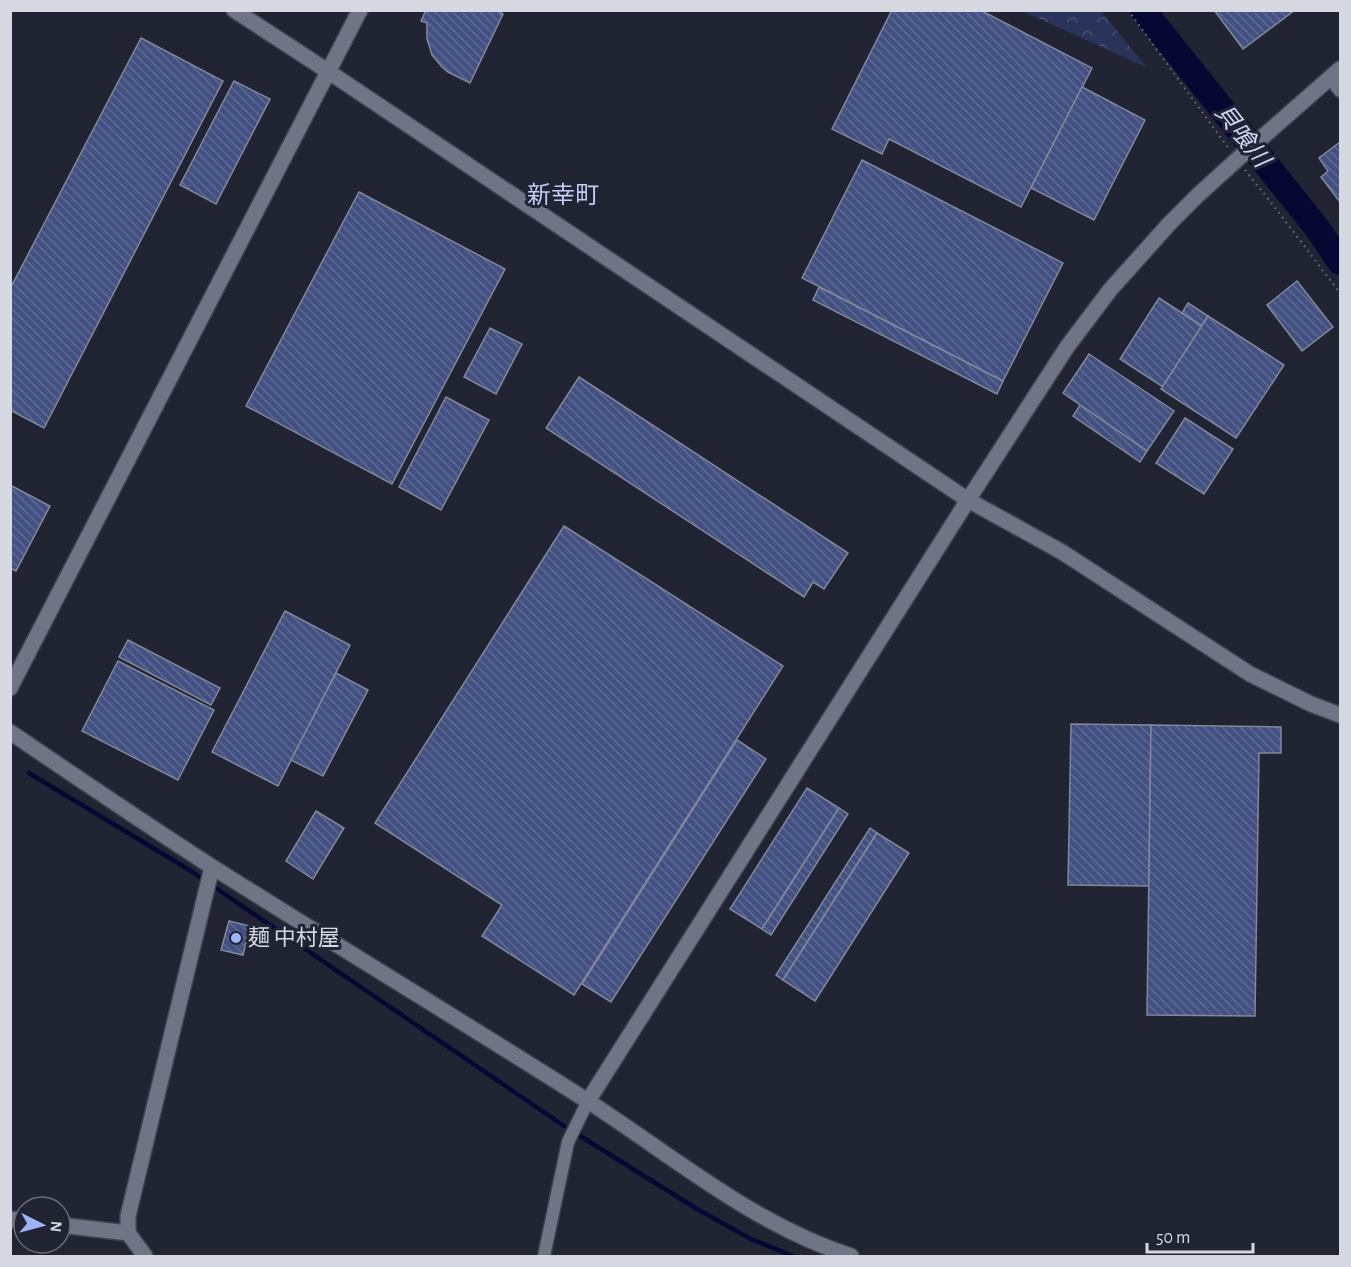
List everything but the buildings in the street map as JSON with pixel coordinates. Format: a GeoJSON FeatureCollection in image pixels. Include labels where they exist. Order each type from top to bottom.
{"type":"FeatureCollection","features":[{"type":"Feature","properties":{"kind":"street"},"geometry":{"type":"LineString","coordinates":[[234,10],[968,500],[1062,552],[1250,674],[1311,704],[1341,715]]}},
{"type":"Feature","properties":{"kind":"street"},"geometry":{"type":"LineString","coordinates":[[10,688],[360,10]]}},
{"type":"Feature","properties":{"kind":"street"},"geometry":{"type":"LineString","coordinates":[[544,1257],[568,1142],[588,1101],[1067,347],[1110,290],[1198,195],[1335,74],[1341,92]]}},
{"type":"Feature","properties":{"kind":"street"},"geometry":{"type":"LineString","coordinates":[[10,732],[212,867],[588,1101],[727,1196],[801,1236],[851,1257]]}},
{"type":"Feature","properties":{"kind":"street"},"geometry":{"type":"LineString","coordinates":[[145,1257],[129,1233],[128,1216],[212,867]]}},
{"type":"Feature","properties":{"kind":"street"},"geometry":{"type":"LineString","coordinates":[[72,1226],[129,1233]]}},
{"type":"Feature","properties":{"kind":"path"},"geometry":{"type":"LineString","coordinates":[[1128,10],[1341,293]]}},
{"type":"Feature","properties":{"kind":"green space"},"geometry":{"type":"Polygon","coordinates":[[[1022,11],[1101,11],[1146,67],[1022,11]]]}},
{"type":"Feature","properties":{"kind":"waterway","name":"貝喰川"},"geometry":{"type":"LineString","coordinates":[[1143,10],[1317,228],[1340,262]]}},
{"type":"Feature","properties":{"kind":"waterway"},"geometry":{"type":"LineString","coordinates":[[29,773],[191,871],[564,1126]]}},
{"type":"Feature","properties":{"kind":"waterway"},"geometry":{"type":"LineString","coordinates":[[577,1134],[697,1209],[751,1239],[793,1256]]}},
{"type":"Feature","properties":{"kind":"place","name":"麺 中村屋"},"geometry":{"type":"Point","coordinates":[236,938]}},
{"type":"Feature","properties":{"kind":"district","name":"新幸町"},"geometry":{"type":"Point","coordinates":[563,196]}}]}
